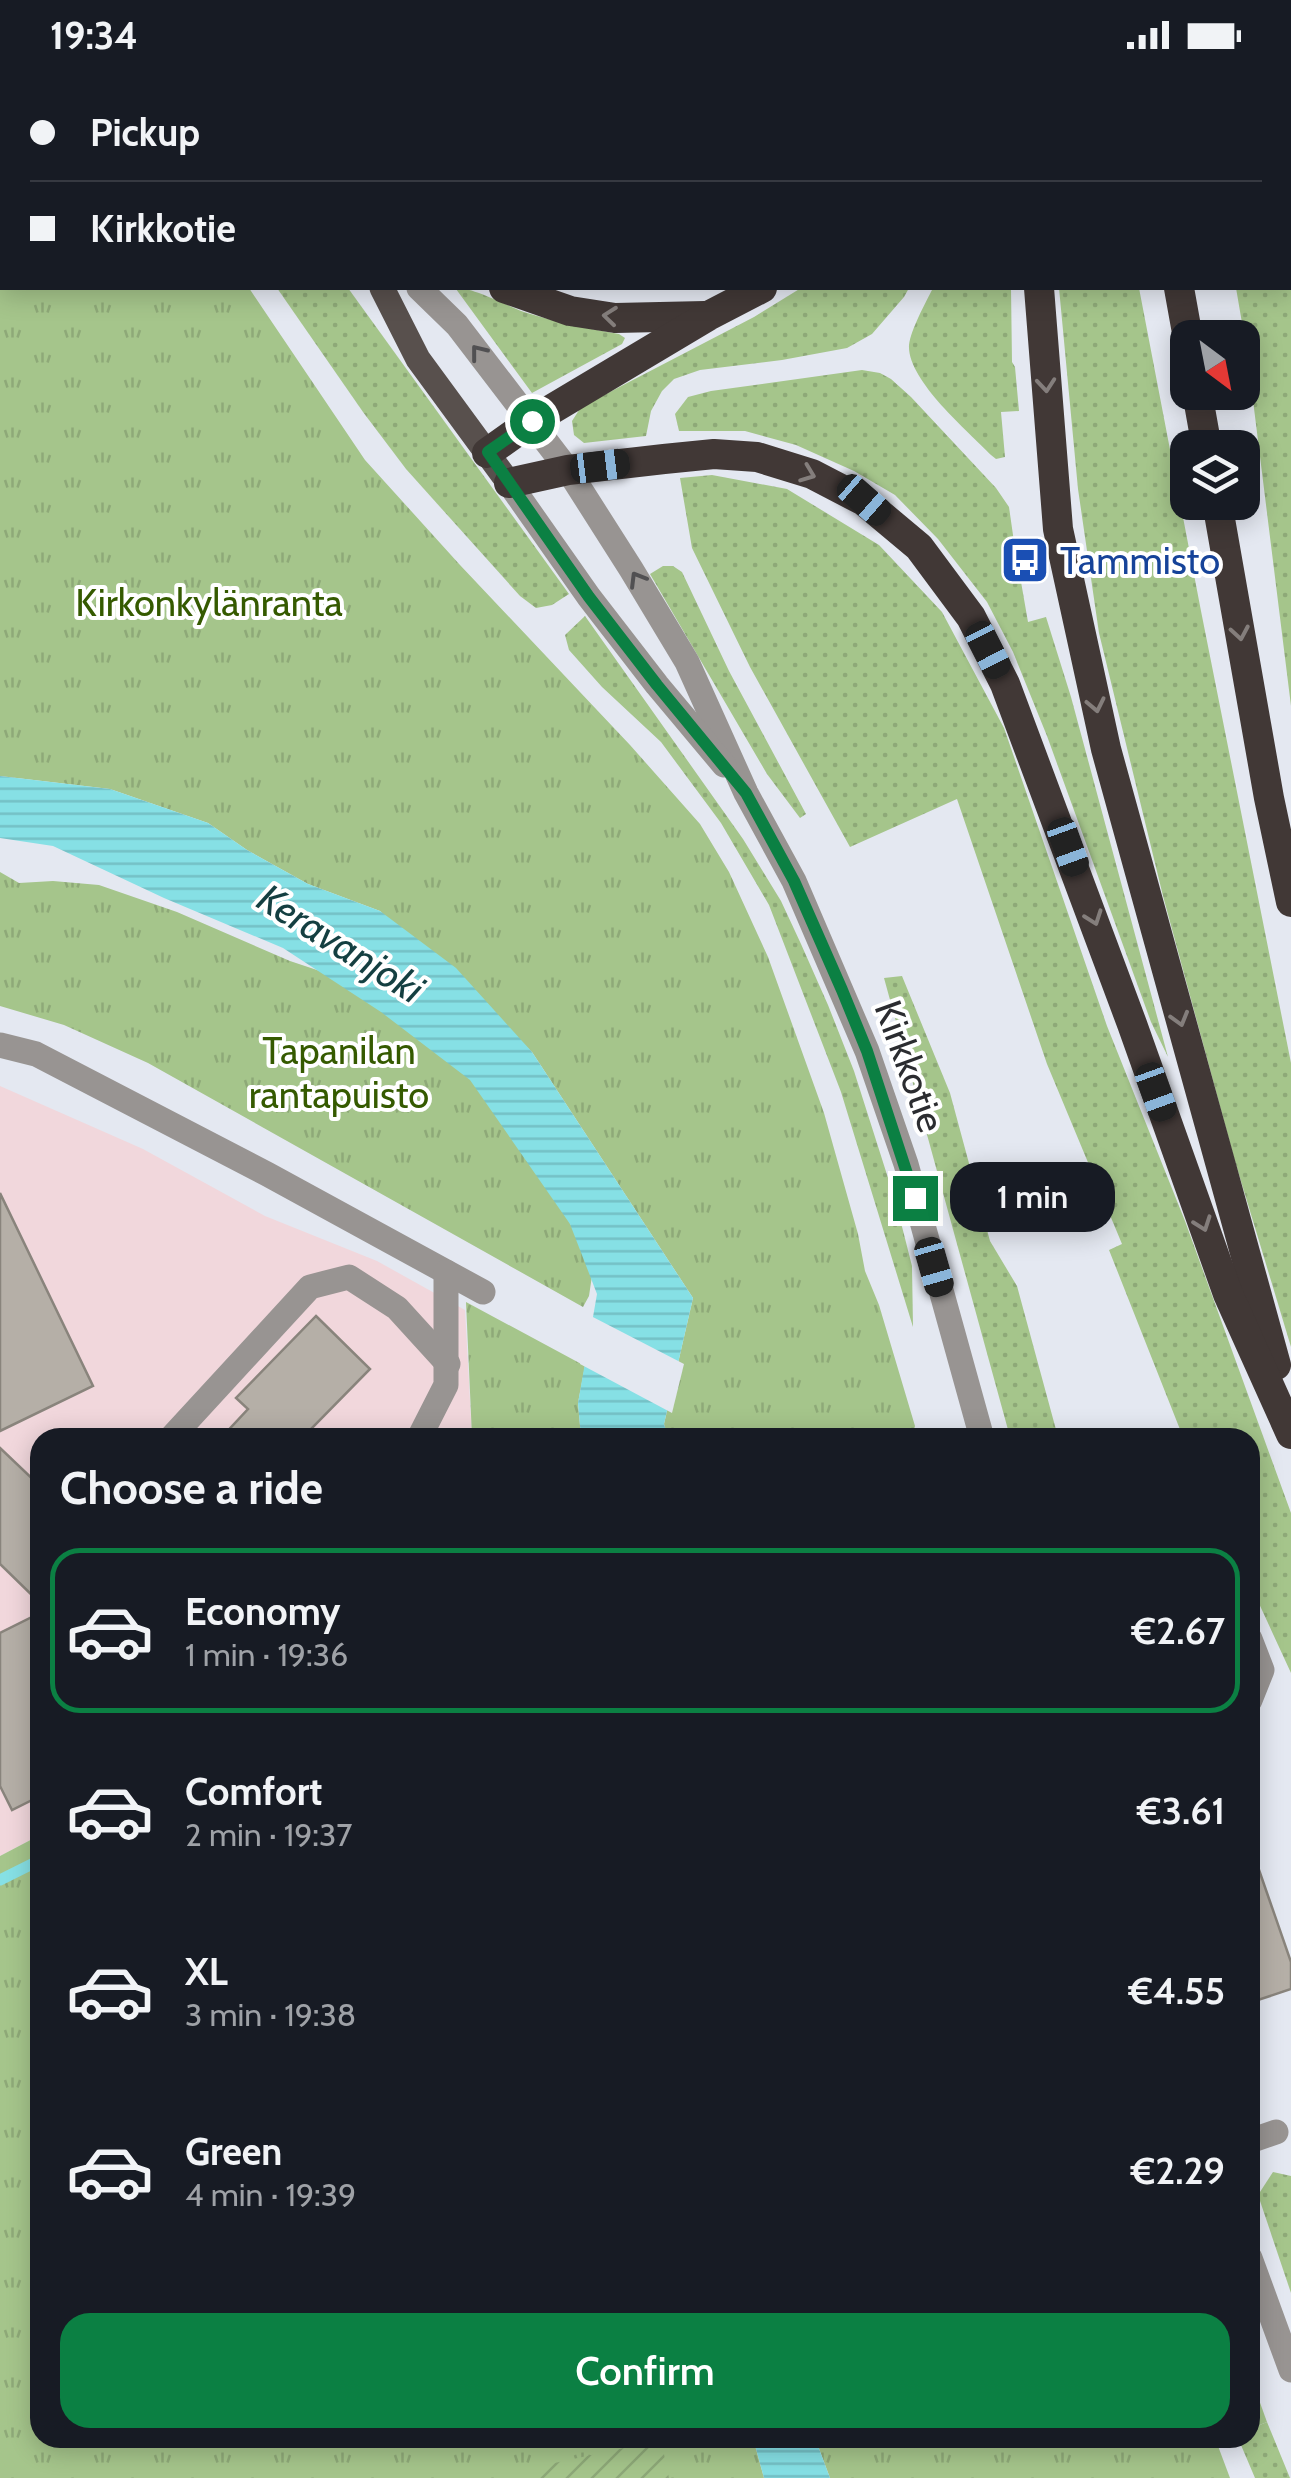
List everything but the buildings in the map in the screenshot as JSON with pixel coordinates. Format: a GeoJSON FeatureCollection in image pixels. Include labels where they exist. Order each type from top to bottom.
{"type":"FeatureCollection","features":[{"type":"Feature","properties":{"kind":"highway"},"geometry":{"type":"LineString","coordinates":[[510,290],[570,311],[615,318],[708,316]]}},
{"type":"Feature","properties":{"kind":"highway"},"geometry":{"type":"LineString","coordinates":[[488,452],[532,421],[758,290]]}},
{"type":"Feature","properties":{"kind":"highway"},"geometry":{"type":"LineString","coordinates":[[1038,290],[1058,529],[1106,748],[1291,1419]]}},
{"type":"Feature","properties":{"kind":"highway"},"geometry":{"type":"LineString","coordinates":[[1179,290],[1185,320]]}},
{"type":"Feature","properties":{"kind":"highway"},"geometry":{"type":"LineString","coordinates":[[509,483],[568,470],[714,454],[756,457],[812,474],[864,500],[919,548],[971,617],[1005,684],[1228,1294],[1291,1434]]}},
{"type":"Feature","properties":{"kind":"highway"},"geometry":{"type":"LineString","coordinates":[[1220,520],[1268,798],[1291,902]]}},
{"type":"Feature","properties":{"kind":"main road","name":"Kirkkotie"},"geometry":{"type":"LineString","coordinates":[[383,290],[418,360],[509,483]]}},
{"type":"Feature","properties":{"kind":"street","name":"Kirkkotie"},"geometry":{"type":"LineString","coordinates":[[421,290],[456,325],[568,470],[687,662],[746,793],[794,881],[867,1051],[906,1164],[979,1428]]}},
{"type":"Feature","properties":{"kind":"street","name":"Kirkkotie"},"geometry":{"type":"LineString","coordinates":[[509,483],[589,597],[746,793]]}},
{"type":"Feature","properties":{"kind":"street"},"geometry":{"type":"LineString","coordinates":[[0,1046],[36,1054],[482,1292]]}},
{"type":"Feature","properties":{"kind":"street"},"geometry":{"type":"LineString","coordinates":[[424,1428],[446,1385],[446,1272]]}},
{"type":"Feature","properties":{"kind":"street"},"geometry":{"type":"LineString","coordinates":[[180,1428],[310,1287],[349,1277],[397,1308],[448,1364]]}},
{"type":"Feature","properties":{"kind":"street"},"geometry":{"type":"LineString","coordinates":[[1260,2138],[1276,2132]]}},
{"type":"Feature","properties":{"kind":"street"},"geometry":{"type":"LineString","coordinates":[[1260,2285],[1291,2370]]}},
{"type":"Feature","properties":{"kind":"shaded area"},"geometry":{"type":"Polygon","coordinates":[[[0,1086],[143,1149],[265,1216],[377,1261],[465,1310],[472,1428],[30,1428],[30,1840],[0,1856],[0,1086]]]}},
{"type":"Feature","properties":{"kind":"green space","name":"Kirkonkylänranta"},"geometry":{"type":"Polygon","coordinates":[[[0,290],[250,290],[365,460],[700,824],[729,872],[768,957],[824,1113],[865,1271],[879,1305],[914,1428],[665,1428],[693,1298],[532,1052],[380,911],[308,884],[208,823],[110,789],[0,776],[0,290]]]}},
{"type":"Feature","properties":{"kind":"green space"},"geometry":{"type":"Polygon","coordinates":[[[278,290],[349,290],[569,594],[552,605],[536,608],[520,596],[406,469],[278,290]]]}},
{"type":"Feature","properties":{"kind":"green space"},"geometry":{"type":"Polygon","coordinates":[[[457,290],[481,294],[536,316],[625,338],[622,344],[532,393],[457,290]]]}},
{"type":"Feature","properties":{"kind":"green space"},"geometry":{"type":"Polygon","coordinates":[[[798,290],[908,290],[872,334],[847,348],[700,370],[674,379],[651,411],[646,436],[584,443],[574,435],[572,421],[581,407],[798,290]]]}},
{"type":"Feature","properties":{"kind":"green space"},"geometry":{"type":"Polygon","coordinates":[[[932,290],[1011,290],[1012,362],[1019,411],[1001,412],[1005,457],[996,459],[954,419],[918,374],[909,345],[932,290]]]}},
{"type":"Feature","properties":{"kind":"green space"},"geometry":{"type":"Polygon","coordinates":[[[1059,290],[1139,290],[1170,449],[1170,520],[1184,520],[1291,1063],[1291,1347],[1234,1158],[1163,896],[1099,633],[1078,489],[1059,290]]]}},
{"type":"Feature","properties":{"kind":"green space"},"geometry":{"type":"Polygon","coordinates":[[[1236,290],[1291,290],[1291,706],[1260,430],[1257,430],[1254,410],[1260,410],[1260,320],[1242,320],[1236,290]]]}},
{"type":"Feature","properties":{"kind":"green space"},"geometry":{"type":"Polygon","coordinates":[[[862,370],[891,379],[911,397],[1009,507],[1015,549],[1007,551],[1011,577],[1020,576],[1028,622],[1046,617],[1168,1057],[1151,1022],[1013,652],[987,602],[938,539],[895,495],[796,445],[745,431],[679,431],[675,414],[688,397],[862,370]]]}},
{"type":"Feature","properties":{"kind":"green space"},"geometry":{"type":"Polygon","coordinates":[[[712,475],[787,489],[879,545],[942,612],[1004,728],[1107,1026],[1185,1221],[1291,1513],[1291,1673],[1260,1606],[1260,1428],[1179,1428],[1109,1250],[1122,1244],[1047,1064],[957,799],[850,847],[750,667],[692,548],[680,478],[712,475]]]}},
{"type":"Feature","properties":{"kind":"green space"},"geometry":{"type":"Polygon","coordinates":[[[663,566],[673,566],[682,572],[729,671],[806,814],[800,818],[767,774],[650,574],[663,566]]]}},
{"type":"Feature","properties":{"kind":"green space"},"geometry":{"type":"Polygon","coordinates":[[[585,616],[743,839],[781,901],[801,944],[854,1071],[896,1203],[912,1266],[913,1327],[841,1092],[769,905],[721,823],[661,742],[569,650],[565,635],[585,616]]]}},
{"type":"Feature","properties":{"kind":"green space","name":"Tapanilan rantapuisto"},"geometry":{"type":"Polygon","coordinates":[[[0,872],[19,883],[99,885],[335,976],[456,1057],[544,1172],[593,1269],[589,1296],[583,1307],[148,1063],[64,1025],[0,1006],[0,872]]]}},
{"type":"Feature","properties":{"kind":"green space"},"geometry":{"type":"Polygon","coordinates":[[[902,976],[950,1093],[990,1241],[1017,1286],[1056,1428],[1008,1428],[884,978],[902,976]]]}},
{"type":"Feature","properties":{"kind":"green space"},"geometry":{"type":"Polygon","coordinates":[[[466,1302],[585,1366],[578,1403],[580,1428],[472,1428],[466,1302]]]}},
{"type":"Feature","properties":{"kind":"green space"},"geometry":{"type":"Polygon","coordinates":[[[30,1840],[30,2448],[756,2448],[764,2478],[0,2478],[0,1856],[30,1840]]]}},
{"type":"Feature","properties":{"kind":"green space"},"geometry":{"type":"Polygon","coordinates":[[[1273,2172],[1291,2176],[1291,2293],[1260,2201],[1260,2192],[1273,2172]]]}},
{"type":"Feature","properties":{"kind":"green space"},"geometry":{"type":"Polygon","coordinates":[[[1260,2403],[1267,2422],[1260,2425],[1260,2403]]]}},
{"type":"Feature","properties":{"kind":"green space"},"geometry":{"type":"Polygon","coordinates":[[[1267,2422],[1290,2478],[1255,2478],[1242,2448],[1260,2448],[1260,2425],[1267,2422]]]}},
{"type":"Feature","properties":{"kind":"green space"},"geometry":{"type":"Polygon","coordinates":[[[624,2448],[663,2448],[669,2478],[538,2478],[536,2467],[624,2448]]]}},
{"type":"Feature","properties":{"kind":"green space"},"geometry":{"type":"Polygon","coordinates":[[[819,2448],[1219,2448],[1230,2478],[830,2478],[819,2448]]]}},
{"type":"Feature","properties":{"kind":"water","name":"Keravanjoki"},"geometry":{"type":"Polygon","coordinates":[[[0,776],[110,789],[208,823],[308,884],[380,911],[456,968],[532,1052],[693,1298],[665,1428],[580,1428],[578,1403],[597,1294],[570,1224],[470,1080],[381,1012],[283,948],[53,846],[0,838],[0,776]]]}},
{"type":"Feature","properties":{"kind":"water"},"geometry":{"type":"Polygon","coordinates":[[[756,2448],[819,2448],[830,2478],[764,2478],[756,2448]]]}},
{"type":"Feature","properties":{"kind":"pier"},"geometry":{"type":"Polygon","coordinates":[[[589,1315],[684,1364],[672,1413],[580,1364],[589,1315]]]}},
{"type":"Feature","properties":{"kind":"waterway"},"geometry":{"type":"LineString","coordinates":[[0,1880],[30,1865]]}},
{"type":"Feature","properties":{"kind":"place","name":"Tammisto"},"geometry":{"type":"Point","coordinates":[1025,560]}},
{"type":"Feature","properties":{"kind":"route"},"geometry":{"type":"LineString","coordinates":[[532,421],[488,452],[589,597],[746,793],[794,881],[842,990],[867,1051],[915,1198]]}}]}
